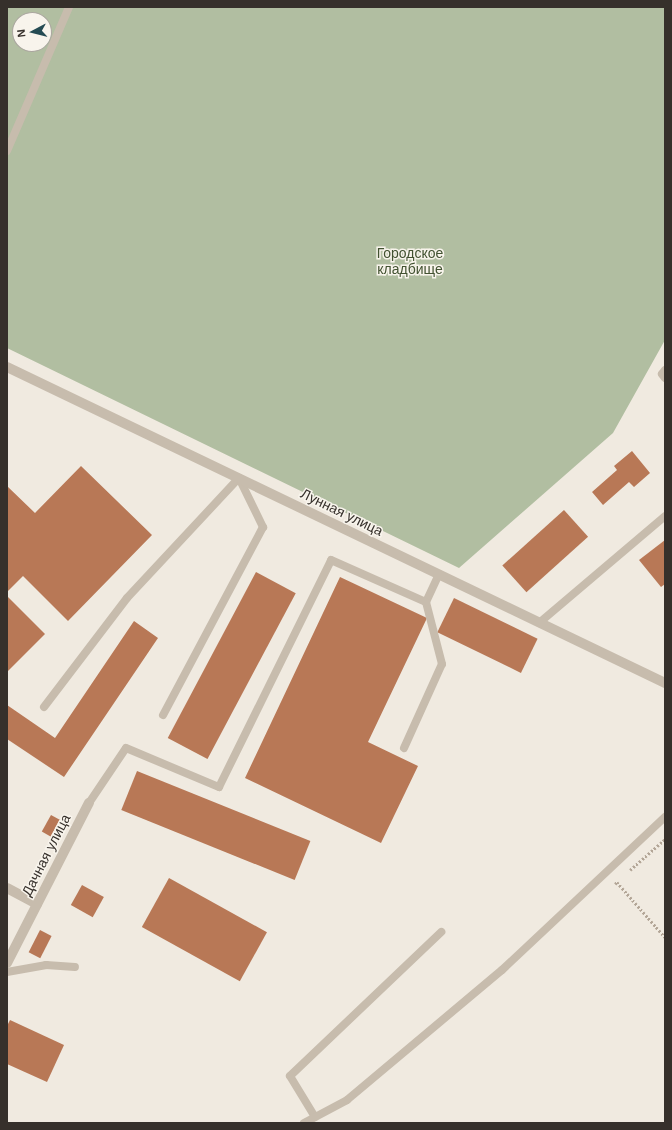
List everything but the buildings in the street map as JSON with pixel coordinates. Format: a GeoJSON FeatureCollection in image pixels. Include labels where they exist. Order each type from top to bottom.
{"type":"FeatureCollection","features":[{"type":"Feature","properties":{"kind":"street","name":"Лунная улица"},"geometry":{"type":"LineString","coordinates":[[7,367],[665,683]]}},
{"type":"Feature","properties":{"kind":"street","name":"Дачная улица"},"geometry":{"type":"LineString","coordinates":[[7,963],[89,803]]}},
{"type":"Feature","properties":{"kind":"street"},"geometry":{"type":"LineString","coordinates":[[7,888],[37,904]]}},
{"type":"Feature","properties":{"kind":"lane"},"geometry":{"type":"LineString","coordinates":[[7,151],[69,7]]}},
{"type":"Feature","properties":{"kind":"lane"},"geometry":{"type":"LineString","coordinates":[[665,370],[662,374],[665,378]]}},
{"type":"Feature","properties":{"kind":"lane"},"geometry":{"type":"LineString","coordinates":[[44,707],[126,598],[239,478],[263,526],[163,715]]}},
{"type":"Feature","properties":{"kind":"lane"},"geometry":{"type":"LineString","coordinates":[[539,623],[665,516]]}},
{"type":"Feature","properties":{"kind":"lane"},"geometry":{"type":"LineString","coordinates":[[89,803],[126,748],[219,787],[331,560],[426,602]]}},
{"type":"Feature","properties":{"kind":"lane"},"geometry":{"type":"LineString","coordinates":[[404,748],[442,664],[426,602],[439,574]]}},
{"type":"Feature","properties":{"kind":"lane"},"geometry":{"type":"LineString","coordinates":[[304,1123],[347,1100],[502,970],[665,817]]}},
{"type":"Feature","properties":{"kind":"lane"},"geometry":{"type":"LineString","coordinates":[[315,1117],[290,1076],[441,932]]}},
{"type":"Feature","properties":{"kind":"lane"},"geometry":{"type":"LineString","coordinates":[[7,972],[46,965],[75,968]]}},
{"type":"Feature","properties":{"kind":"path"},"geometry":{"type":"LineString","coordinates":[[627,873],[665,839]]}},
{"type":"Feature","properties":{"kind":"path"},"geometry":{"type":"LineString","coordinates":[[617,882],[622,877]]}},
{"type":"Feature","properties":{"kind":"green space","name":"Городское кладбище"},"geometry":{"type":"Polygon","coordinates":[[[7,7],[665,7],[665,340],[613,433],[459,568],[7,348],[7,7]]]}}]}
